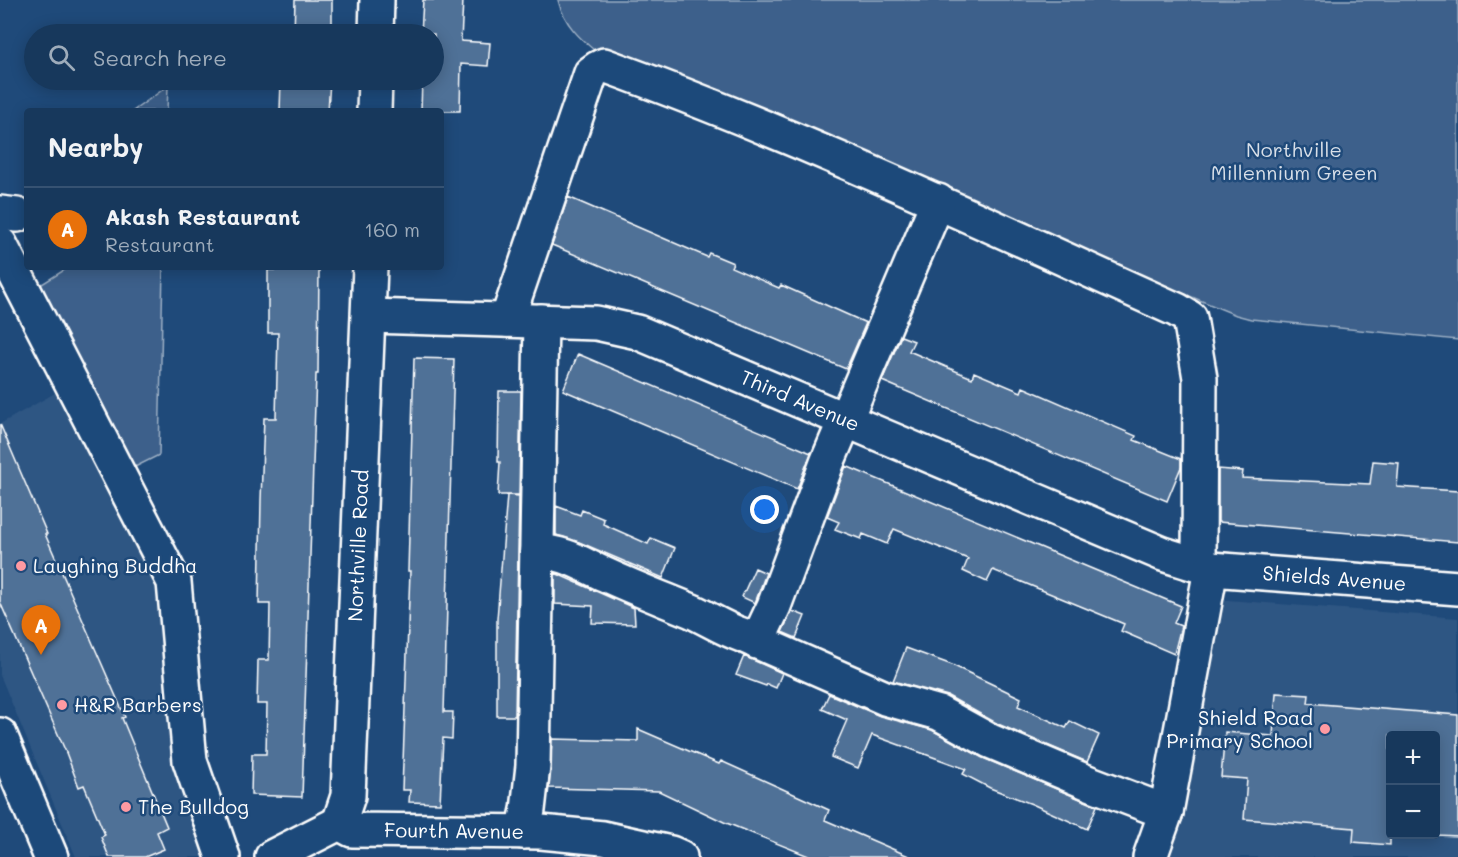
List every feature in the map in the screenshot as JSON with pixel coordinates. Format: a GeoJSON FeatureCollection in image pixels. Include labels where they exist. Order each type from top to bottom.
{"type":"FeatureCollection","features":[{"type":"Feature","properties":{"kind":"street"},"geometry":{"type":"LineString","coordinates":[[376,24],[377,0]]}},
{"type":"Feature","properties":{"kind":"street"},"geometry":{"type":"LineString","coordinates":[[507,320],[591,73],[604,65],[697,99],[938,201],[1190,318],[1200,378],[1205,567],[1166,812],[1150,857]]}},
{"type":"Feature","properties":{"kind":"street"},"geometry":{"type":"LineString","coordinates":[[374,108],[375,90]]}},
{"type":"Feature","properties":{"kind":"street"},"geometry":{"type":"LineString","coordinates":[[757,642],[774,606],[846,420],[938,201]]}},
{"type":"Feature","properties":{"kind":"street"},"geometry":{"type":"LineString","coordinates":[[0,244],[174,582],[190,761],[223,857]]}},
{"type":"Feature","properties":{"kind":"street","name":"Northville Road"},"geometry":{"type":"LineString","coordinates":[[348,837],[370,270]]}},
{"type":"Feature","properties":{"kind":"street","name":"Third Avenue"},"geometry":{"type":"LineString","coordinates":[[369,316],[596,323],[637,332],[1163,554],[1205,567]]}},
{"type":"Feature","properties":{"kind":"street"},"geometry":{"type":"LineString","coordinates":[[523,832],[533,766],[541,321]]}},
{"type":"Feature","properties":{"kind":"street"},"geometry":{"type":"LineString","coordinates":[[537,551],[569,556],[604,574],[695,613],[722,628],[885,698],[939,713],[990,741],[1166,812]]}},
{"type":"Feature","properties":{"kind":"street","name":"Shields Avenue"},"geometry":{"type":"LineString","coordinates":[[1205,567],[1458,588]]}},
{"type":"Feature","properties":{"kind":"street"},"geometry":{"type":"LineString","coordinates":[[0,735],[51,857]]}},
{"type":"Feature","properties":{"kind":"street","name":"Fourth Avenue"},"geometry":{"type":"LineString","coordinates":[[272,857],[325,828],[348,837],[523,832],[603,838],[680,857]]}},
{"type":"Feature","properties":{"kind":"shaded area"},"geometry":{"type":"Polygon","coordinates":[[[64,388],[166,579],[216,857],[76,857],[0,675],[0,424],[64,388]]]}},
{"type":"Feature","properties":{"kind":"shaded area","name":"Shield Road Primary School"},"geometry":{"type":"Polygon","coordinates":[[[1214,599],[1458,618],[1458,857],[1166,857],[1214,599]]]}},
{"type":"Feature","properties":{"kind":"green space","name":"Northville Millennium Green"},"geometry":{"type":"Polygon","coordinates":[[[558,0],[1458,0],[1458,340],[1251,319],[1236,315],[599,54],[574,30],[564,16],[558,0]]]}},
{"type":"Feature","properties":{"kind":"green space"},"geometry":{"type":"Polygon","coordinates":[[[162,90],[168,90],[167,108],[137,108],[162,90]]]}},
{"type":"Feature","properties":{"kind":"green space"},"geometry":{"type":"Polygon","coordinates":[[[64,270],[163,270],[159,455],[125,472],[34,289],[64,270]]]}},
{"type":"Feature","properties":{"kind":"building"},"geometry":{"type":"Polygon","coordinates":[[[295,0],[332,0],[332,24],[294,24],[295,0]]]}},
{"type":"Feature","properties":{"kind":"building"},"geometry":{"type":"Polygon","coordinates":[[[423,0],[463,0],[461,41],[490,43],[488,66],[461,64],[460,111],[421,108],[422,90],[444,90],[444,24],[422,24],[423,0]]]}},
{"type":"Feature","properties":{"kind":"building"},"geometry":{"type":"Polygon","coordinates":[[[281,90],[329,90],[328,108],[280,108],[281,90]]]}},
{"type":"Feature","properties":{"kind":"building"},"geometry":{"type":"Polygon","coordinates":[[[568,197],[707,257],[709,253],[733,263],[731,267],[779,288],[781,285],[866,323],[846,369],[552,245],[568,197]]]}},
{"type":"Feature","properties":{"kind":"building"},"geometry":{"type":"Polygon","coordinates":[[[268,270],[319,270],[318,374],[316,374],[302,797],[251,795],[252,754],[266,754],[267,704],[257,704],[258,660],[269,660],[270,604],[259,604],[261,500],[264,418],[276,418],[278,333],[268,333],[268,270]]]}},
{"type":"Feature","properties":{"kind":"building"},"geometry":{"type":"Polygon","coordinates":[[[901,336],[914,341],[909,351],[972,378],[974,372],[1021,392],[1023,387],[1136,436],[1134,440],[1181,459],[1181,467],[1167,501],[882,381],[901,336]]]}},
{"type":"Feature","properties":{"kind":"building"},"geometry":{"type":"Polygon","coordinates":[[[578,354],[811,453],[797,489],[563,390],[578,354]]]}},
{"type":"Feature","properties":{"kind":"building"},"geometry":{"type":"Polygon","coordinates":[[[414,358],[454,359],[444,712],[453,712],[452,739],[443,738],[440,803],[409,802],[410,790],[402,790],[410,571],[408,571],[414,358]]]}},
{"type":"Feature","properties":{"kind":"building"},"geometry":{"type":"Polygon","coordinates":[[[499,391],[521,391],[519,495],[498,495],[499,391]]]}},
{"type":"Feature","properties":{"kind":"building"},"geometry":{"type":"Polygon","coordinates":[[[0,424],[125,717],[122,718],[167,827],[157,832],[164,849],[145,857],[109,857],[101,837],[105,835],[84,785],[79,787],[0,602],[0,424]]]}},
{"type":"Feature","properties":{"kind":"building"},"geometry":{"type":"Polygon","coordinates":[[[1373,461],[1399,463],[1397,487],[1458,491],[1458,542],[1218,522],[1218,469],[1243,471],[1242,478],[1370,484],[1373,461]]]}},
{"type":"Feature","properties":{"kind":"building"},"geometry":{"type":"Polygon","coordinates":[[[846,466],[1181,606],[1174,623],[1181,626],[1174,654],[1121,631],[1124,624],[993,570],[987,582],[963,571],[968,559],[894,529],[887,544],[863,534],[861,539],[835,529],[839,522],[827,517],[846,466]]]}},
{"type":"Feature","properties":{"kind":"building"},"geometry":{"type":"Polygon","coordinates":[[[507,495],[519,496],[515,716],[497,716],[497,619],[507,495]]]}},
{"type":"Feature","properties":{"kind":"building"},"geometry":{"type":"Polygon","coordinates":[[[556,506],[580,515],[582,510],[604,519],[603,524],[648,544],[651,538],[675,548],[663,578],[579,542],[556,535],[556,506]]]}},
{"type":"Feature","properties":{"kind":"building"},"geometry":{"type":"Polygon","coordinates":[[[755,568],[766,573],[755,603],[742,597],[755,568]]]}},
{"type":"Feature","properties":{"kind":"building"},"geometry":{"type":"Polygon","coordinates":[[[555,573],[634,608],[635,624],[592,623],[593,606],[555,604],[555,573]]]}},
{"type":"Feature","properties":{"kind":"building"},"geometry":{"type":"Polygon","coordinates":[[[792,611],[805,616],[796,638],[782,632],[792,611]]]}},
{"type":"Feature","properties":{"kind":"building"},"geometry":{"type":"Polygon","coordinates":[[[906,648],[952,665],[1021,698],[1018,706],[1066,728],[1070,721],[1099,735],[1087,762],[998,724],[948,696],[893,681],[906,648]]]}},
{"type":"Feature","properties":{"kind":"building"},"geometry":{"type":"Polygon","coordinates":[[[744,656],[782,673],[776,688],[736,675],[744,656]]]}},
{"type":"Feature","properties":{"kind":"building"},"geometry":{"type":"Polygon","coordinates":[[[1276,693],[1309,695],[1308,703],[1458,715],[1458,836],[1440,835],[1440,731],[1386,731],[1386,839],[1390,839],[1390,845],[1353,842],[1354,828],[1244,819],[1247,779],[1221,777],[1225,732],[1273,736],[1276,693]]]}},
{"type":"Feature","properties":{"kind":"building"},"geometry":{"type":"Polygon","coordinates":[[[829,694],[880,716],[932,730],[983,758],[1097,806],[1087,829],[990,788],[963,774],[966,769],[872,735],[858,768],[831,757],[847,720],[822,709],[829,694]]]}},
{"type":"Feature","properties":{"kind":"building"},"geometry":{"type":"Polygon","coordinates":[[[638,729],[719,764],[721,761],[829,810],[825,820],[911,857],[811,857],[724,822],[659,791],[549,788],[552,739],[638,741],[638,729]]]}},
{"type":"Feature","properties":{"kind":"place","name":"Laughing Buddha"},"geometry":{"type":"Point","coordinates":[21,566]}},
{"type":"Feature","properties":{"kind":"place","name":"Akash Restaurant"},"geometry":{"type":"Point","coordinates":[41,655]}},
{"type":"Feature","properties":{"kind":"place","name":"H&R Barbers"},"geometry":{"type":"Point","coordinates":[62,705]}},
{"type":"Feature","properties":{"kind":"place","name":"Shield Road Primary School"},"geometry":{"type":"Point","coordinates":[1325,729]}},
{"type":"Feature","properties":{"kind":"place","name":"The Bulldog"},"geometry":{"type":"Point","coordinates":[126,807]}}]}
